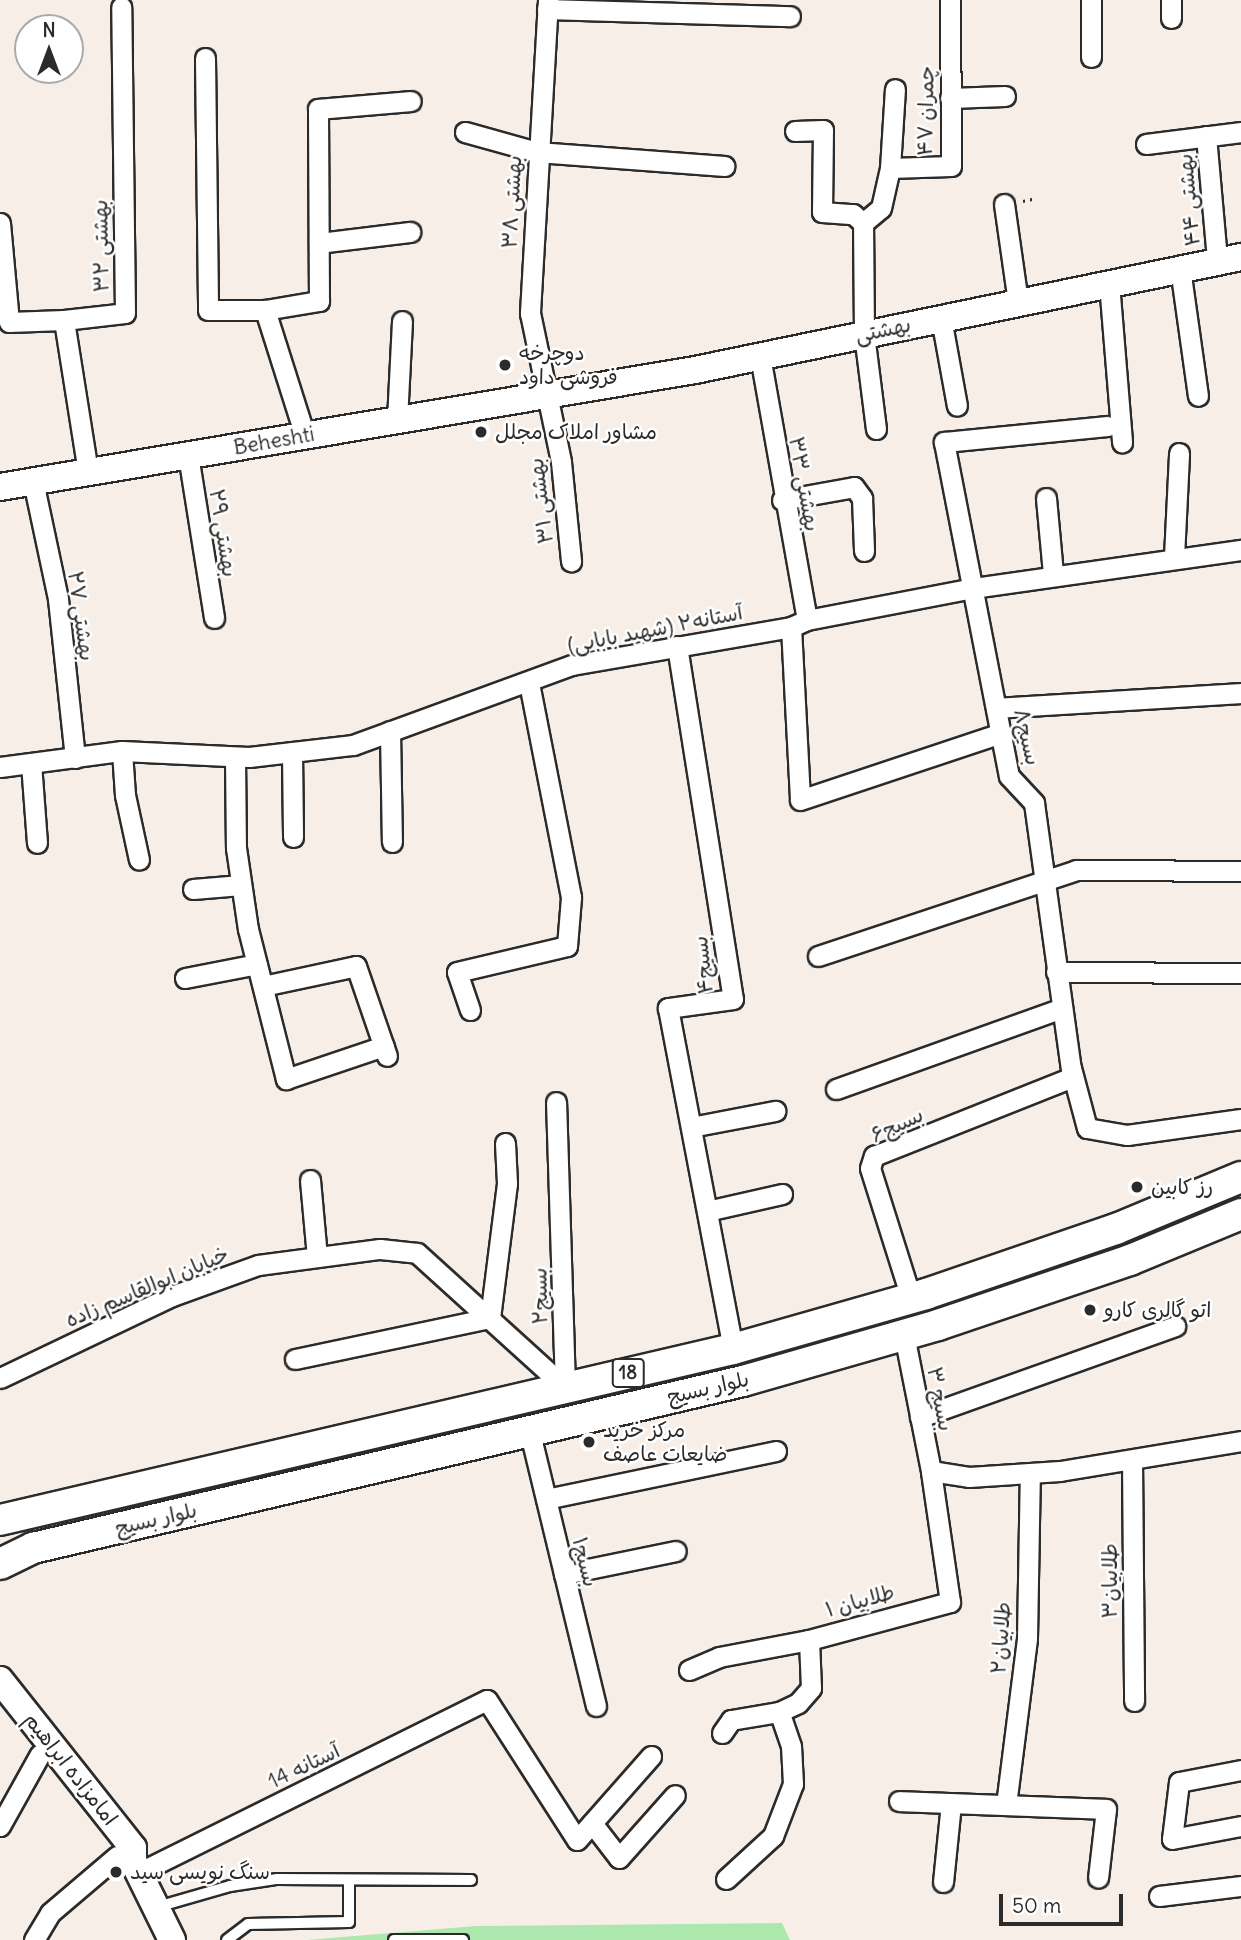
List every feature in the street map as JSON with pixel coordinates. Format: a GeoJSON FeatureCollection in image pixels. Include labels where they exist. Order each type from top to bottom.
{"type":"FeatureCollection","features":[{"type":"Feature","properties":{"kind":"main road","name":"بهشتی"},"geometry":{"type":"LineString","coordinates":[[548,395],[760,356],[1229,259]]}},
{"type":"Feature","properties":{"kind":"main road","name":"Beheshti"},"geometry":{"type":"LineString","coordinates":[[0,487],[548,395]]}},
{"type":"Feature","properties":{"kind":"main road","name":"بلوار بسیج"},"geometry":{"type":"LineString","coordinates":[[0,1520],[733,1349],[911,1298],[1116,1229],[1241,1177]]}},
{"type":"Feature","properties":{"kind":"main road","name":"بلوار بسیج"},"geometry":{"type":"LineString","coordinates":[[1,1565],[33,1548],[529,1429],[743,1381],[904,1335],[1130,1260],[1241,1214]]}},
{"type":"Feature","properties":{"kind":"main road","name":"امامزاده ابراهیم"},"geometry":{"type":"LineString","coordinates":[[0,1679],[133,1848],[130,1863]]}},
{"type":"Feature","properties":{"kind":"main road","name":"امامزاده ابراهیم"},"geometry":{"type":"LineString","coordinates":[[0,1707],[130,1863],[171,1939]]}},
{"type":"Feature","properties":{"kind":"street","name":"چمران ۴۷"},"geometry":{"type":"LineString","coordinates":[[863,223],[881,208],[890,168],[951,166],[950,0]]}},
{"type":"Feature","properties":{"kind":"street"},"geometry":{"type":"LineString","coordinates":[[1091,0],[1091,57]]}},
{"type":"Feature","properties":{"kind":"street"},"geometry":{"type":"LineString","coordinates":[[548,5],[732,8],[790,16]]}},
{"type":"Feature","properties":{"kind":"street","name":"بهشتی ۳۸"},"geometry":{"type":"LineString","coordinates":[[548,5],[537,152],[530,313],[548,395]]}},
{"type":"Feature","properties":{"kind":"street","name":"بهشتی ۳۲"},"geometry":{"type":"LineString","coordinates":[[64,320],[125,313],[121,7]]}},
{"type":"Feature","properties":{"kind":"street"},"geometry":{"type":"LineString","coordinates":[[205,58],[208,310],[265,310],[319,301],[318,109],[411,101]]}},
{"type":"Feature","properties":{"kind":"street"},"geometry":{"type":"LineString","coordinates":[[890,168],[895,89]]}},
{"type":"Feature","properties":{"kind":"street"},"geometry":{"type":"LineString","coordinates":[[950,98],[1005,96]]}},
{"type":"Feature","properties":{"kind":"street"},"geometry":{"type":"LineString","coordinates":[[795,131],[823,130],[822,212],[853,214],[863,223],[864,334],[876,429]]}},
{"type":"Feature","properties":{"kind":"street"},"geometry":{"type":"LineString","coordinates":[[466,132],[537,152],[724,166]]}},
{"type":"Feature","properties":{"kind":"street","name":"بهشتی ۴۴"},"geometry":{"type":"LineString","coordinates":[[1146,144],[1241,132]]}},
{"type":"Feature","properties":{"kind":"street","name":"بهشتی ۴۴"},"geometry":{"type":"LineString","coordinates":[[1206,136],[1229,259]]}},
{"type":"Feature","properties":{"kind":"street"},"geometry":{"type":"LineString","coordinates":[[1004,204],[1018,302]]}},
{"type":"Feature","properties":{"kind":"street"},"geometry":{"type":"LineString","coordinates":[[0,223],[9,322],[64,320],[88,472]]}},
{"type":"Feature","properties":{"kind":"street"},"geometry":{"type":"LineString","coordinates":[[319,243],[410,233]]}},
{"type":"Feature","properties":{"kind":"street"},"geometry":{"type":"LineString","coordinates":[[1180,268],[1198,396]]}},
{"type":"Feature","properties":{"kind":"street"},"geometry":{"type":"LineString","coordinates":[[1110,283],[1122,442]]}},
{"type":"Feature","properties":{"kind":"street"},"geometry":{"type":"LineString","coordinates":[[265,310],[304,436]]}},
{"type":"Feature","properties":{"kind":"street"},"geometry":{"type":"LineString","coordinates":[[941,318],[957,406]]}},
{"type":"Feature","properties":{"kind":"street"},"geometry":{"type":"LineString","coordinates":[[397,420],[402,321]]}},
{"type":"Feature","properties":{"kind":"street","name":"بهشتی ۳۳"},"geometry":{"type":"LineString","coordinates":[[760,356],[799,623],[800,800],[1001,733]]}},
{"type":"Feature","properties":{"kind":"street","name":"بهشتی ۳۱"},"geometry":{"type":"LineString","coordinates":[[548,395],[571,562]]}},
{"type":"Feature","properties":{"kind":"street","name":"بسیج۸"},"geometry":{"type":"LineString","coordinates":[[1108,426],[944,442],[1009,776],[1034,803],[1073,1077],[1087,1128],[1127,1135],[1241,1119]]}},
{"type":"Feature","properties":{"kind":"street"},"geometry":{"type":"LineString","coordinates":[[1174,556],[1179,453]]}},
{"type":"Feature","properties":{"kind":"street","name":"بهشتی ۲۹"},"geometry":{"type":"LineString","coordinates":[[188,455],[214,618]]}},
{"type":"Feature","properties":{"kind":"street","name":"بهشتی ۲۷"},"geometry":{"type":"LineString","coordinates":[[33,481],[58,598],[75,758]]}},
{"type":"Feature","properties":{"kind":"street"},"geometry":{"type":"LineString","coordinates":[[782,500],[855,487],[862,498],[864,551]]}},
{"type":"Feature","properties":{"kind":"street"},"geometry":{"type":"LineString","coordinates":[[1046,498],[1053,574]]}},
{"type":"Feature","properties":{"kind":"street","name":"آستانه۲ (شهید بابایی)"},"geometry":{"type":"LineString","coordinates":[[0,767],[122,751],[235,757],[353,745],[529,683],[572,665],[1053,574],[1174,556],[1241,550]]}},
{"type":"Feature","properties":{"kind":"street","name":"بسیج۴"},"geometry":{"type":"LineString","coordinates":[[677,646],[733,999],[668,1008],[733,1349]]}},
{"type":"Feature","properties":{"kind":"street"},"geometry":{"type":"LineString","coordinates":[[470,1010],[457,972],[568,946],[571,897],[529,683]]}},
{"type":"Feature","properties":{"kind":"street"},"geometry":{"type":"LineString","coordinates":[[996,708],[1241,693]]}},
{"type":"Feature","properties":{"kind":"street"},"geometry":{"type":"LineString","coordinates":[[390,731],[392,842]]}},
{"type":"Feature","properties":{"kind":"street"},"geometry":{"type":"LineString","coordinates":[[122,751],[125,795],[139,860]]}},
{"type":"Feature","properties":{"kind":"street"},"geometry":{"type":"LineString","coordinates":[[292,752],[293,837]]}},
{"type":"Feature","properties":{"kind":"street"},"geometry":{"type":"LineString","coordinates":[[235,757],[236,848],[241,885],[257,964],[286,1079],[385,1051],[356,966],[263,986]]}},
{"type":"Feature","properties":{"kind":"street"},"geometry":{"type":"LineString","coordinates":[[31,763],[37,843]]}},
{"type":"Feature","properties":{"kind":"street"},"geometry":{"type":"LineString","coordinates":[[818,956],[1044,878],[1076,870],[1241,871]]}},
{"type":"Feature","properties":{"kind":"street"},"geometry":{"type":"LineString","coordinates":[[193,889],[241,885]]}},
{"type":"Feature","properties":{"kind":"street"},"geometry":{"type":"LineString","coordinates":[[185,978],[257,964]]}},
{"type":"Feature","properties":{"kind":"street"},"geometry":{"type":"LineString","coordinates":[[1056,972],[1241,973]]}},
{"type":"Feature","properties":{"kind":"street"},"geometry":{"type":"LineString","coordinates":[[836,1089],[1062,1008]]}},
{"type":"Feature","properties":{"kind":"street","name":"بسیج۶"},"geometry":{"type":"LineString","coordinates":[[911,1298],[870,1168],[874,1156],[1073,1077]]}},
{"type":"Feature","properties":{"kind":"street","name":"بسیج۲"},"geometry":{"type":"LineString","coordinates":[[556,1102],[565,1387]]}},
{"type":"Feature","properties":{"kind":"street"},"geometry":{"type":"LineString","coordinates":[[691,1127],[775,1111]]}},
{"type":"Feature","properties":{"kind":"street"},"geometry":{"type":"LineString","coordinates":[[295,1359],[489,1318],[507,1183],[505,1143]]}},
{"type":"Feature","properties":{"kind":"street"},"geometry":{"type":"LineString","coordinates":[[310,1180],[317,1257]]}},
{"type":"Feature","properties":{"kind":"street"},"geometry":{"type":"LineString","coordinates":[[707,1211],[782,1194]]}},
{"type":"Feature","properties":{"kind":"street","name":"خیابان ابوالقاسم زاده"},"geometry":{"type":"LineString","coordinates":[[0,1378],[172,1296],[258,1265],[380,1249],[417,1253],[489,1318]]}},
{"type":"Feature","properties":{"kind":"street","name":"بسیج۲"},"geometry":{"type":"LineString","coordinates":[[489,1318],[565,1387]]}},
{"type":"Feature","properties":{"kind":"street"},"geometry":{"type":"LineString","coordinates":[[920,1417],[1175,1326]]}},
{"type":"Feature","properties":{"kind":"street","name":"بسیج ۳"},"geometry":{"type":"LineString","coordinates":[[904,1335],[931,1471]]}},
{"type":"Feature","properties":{"kind":"street","name":"بسیج۱"},"geometry":{"type":"LineString","coordinates":[[529,1429],[596,1706]]}},
{"type":"Feature","properties":{"kind":"street"},"geometry":{"type":"LineString","coordinates":[[931,1471],[969,1477],[1030,1473],[1132,1460],[1241,1440]]}},
{"type":"Feature","properties":{"kind":"street"},"geometry":{"type":"LineString","coordinates":[[546,1499],[776,1451]]}},
{"type":"Feature","properties":{"kind":"street","name":"طلابیان۳"},"geometry":{"type":"LineString","coordinates":[[1132,1460],[1134,1701]]}},
{"type":"Feature","properties":{"kind":"street","name":"طلابیان ۱"},"geometry":{"type":"LineString","coordinates":[[779,1712],[798,1703],[811,1688],[808,1640],[950,1602],[931,1471]]}},
{"type":"Feature","properties":{"kind":"street","name":"طلابیان۲"},"geometry":{"type":"LineString","coordinates":[[1006,1805],[1027,1638],[1030,1473]]}},
{"type":"Feature","properties":{"kind":"street"},"geometry":{"type":"LineString","coordinates":[[564,1574],[676,1552]]}},
{"type":"Feature","properties":{"kind":"street"},"geometry":{"type":"LineString","coordinates":[[689,1670],[719,1657],[808,1640]]}},
{"type":"Feature","properties":{"kind":"street","name":"آستانه 14"},"geometry":{"type":"LineString","coordinates":[[34,1940],[50,1913],[130,1863],[487,1700],[577,1840],[592,1823]]}},
{"type":"Feature","properties":{"kind":"street"},"geometry":{"type":"LineString","coordinates":[[722,1733],[731,1720],[779,1712],[791,1746],[793,1784],[773,1836],[726,1879]]}},
{"type":"Feature","properties":{"kind":"street"},"geometry":{"type":"LineString","coordinates":[[0,1826],[40,1754]]}},
{"type":"Feature","properties":{"kind":"street"},"geometry":{"type":"LineString","coordinates":[[651,1756],[592,1823],[619,1858],[676,1795]]}},
{"type":"Feature","properties":{"kind":"street"},"geometry":{"type":"LineString","coordinates":[[1241,1770],[1179,1782],[1172,1839],[1241,1826]]}},
{"type":"Feature","properties":{"kind":"street"},"geometry":{"type":"LineString","coordinates":[[899,1801],[1106,1809],[1098,1878]]}},
{"type":"Feature","properties":{"kind":"street"},"geometry":{"type":"LineString","coordinates":[[943,1882],[951,1803]]}},
{"type":"Feature","properties":{"kind":"street"},"geometry":{"type":"LineString","coordinates":[[1159,1896],[1241,1886]]}},
{"type":"Feature","properties":{"kind":"lane"},"geometry":{"type":"LineString","coordinates":[[156,1907],[230,1886],[276,1879],[471,1880]]}},
{"type":"Feature","properties":{"kind":"lane"},"geometry":{"type":"LineString","coordinates":[[227,1940],[248,1924],[349,1922],[349,1880]]}},
{"type":"Feature","properties":{"kind":"lane"},"geometry":{"type":"LineString","coordinates":[[394,1940],[463,1940]]}},
{"type":"Feature","properties":{"kind":"green space"},"geometry":{"type":"Polygon","coordinates":[[[782,1923],[790,1940],[307,1940],[476,1926],[782,1923]]]}},
{"type":"Feature","properties":{"kind":"place","name":"دوچرخه فروشی داود"},"geometry":{"type":"Point","coordinates":[505,365]}},
{"type":"Feature","properties":{"kind":"place","name":"مشاور املاک مجلل"},"geometry":{"type":"Point","coordinates":[481,432]}},
{"type":"Feature","properties":{"kind":"place","name":"رز کابین"},"geometry":{"type":"Point","coordinates":[1137,1187]}},
{"type":"Feature","properties":{"kind":"place","name":"اتو گالری کارو"},"geometry":{"type":"Point","coordinates":[1090,1310]}},
{"type":"Feature","properties":{"kind":"place","name":"مرکز خرید ضایعات عاصف"},"geometry":{"type":"Point","coordinates":[589,1442]}},
{"type":"Feature","properties":{"kind":"place","name":"سنگ نویسی سید"},"geometry":{"type":"Point","coordinates":[116,1872]}}]}
